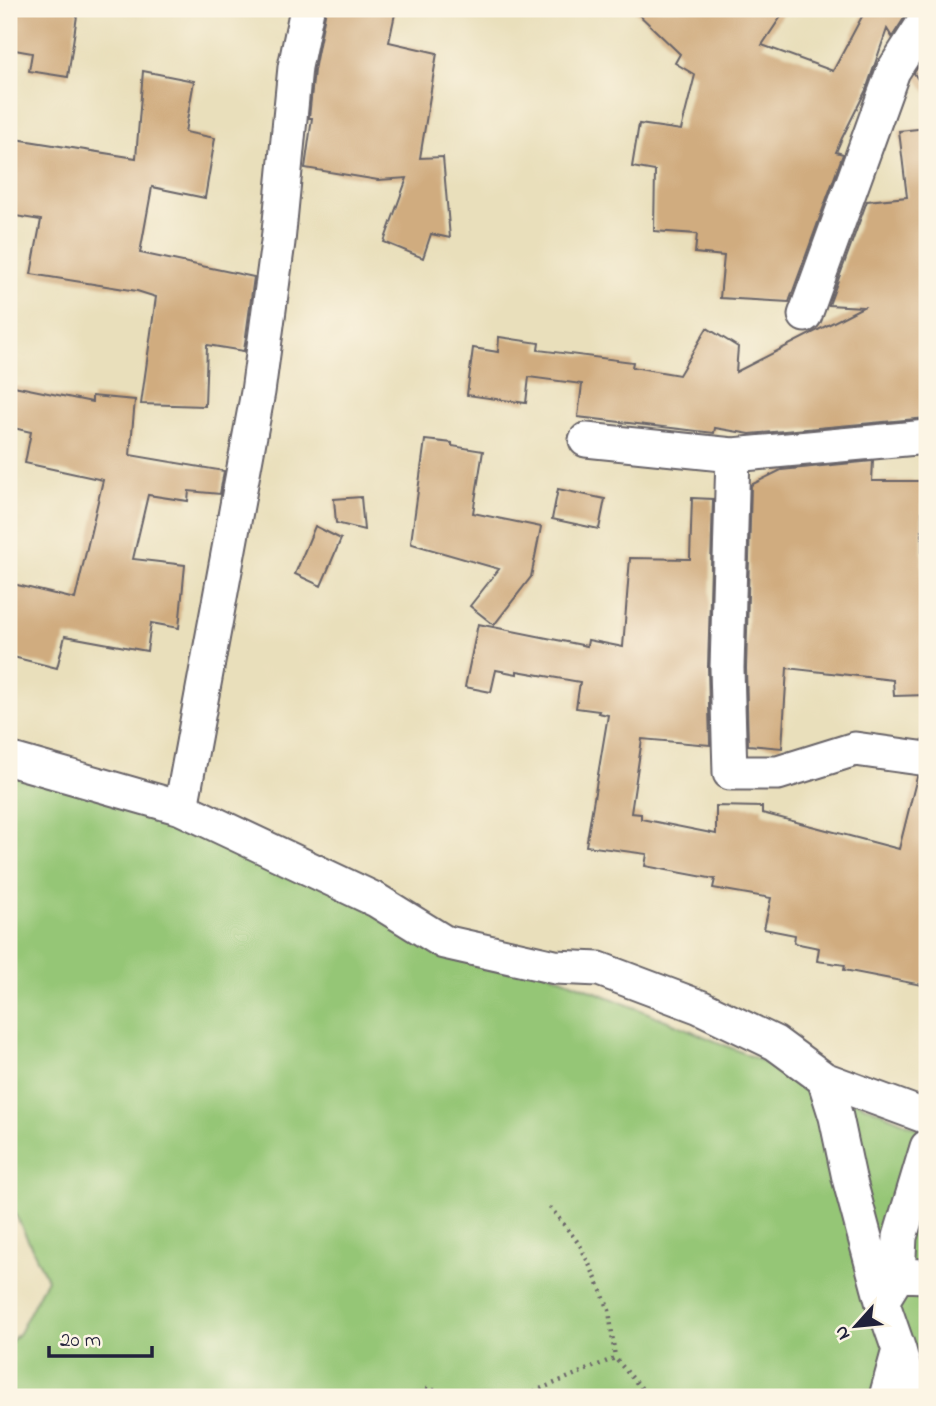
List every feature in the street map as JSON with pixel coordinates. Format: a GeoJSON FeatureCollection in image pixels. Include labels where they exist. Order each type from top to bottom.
{"type":"FeatureCollection","features":[{"type":"Feature","properties":{"kind":"street"},"geometry":{"type":"LineString","coordinates":[[181,808],[258,391],[278,242],[295,67],[307,9]]}},
{"type":"Feature","properties":{"kind":"street"},"geometry":{"type":"LineString","coordinates":[[805,315],[893,71],[927,18]]}},
{"type":"Feature","properties":{"kind":"street"},"geometry":{"type":"LineString","coordinates":[[586,440],[733,455],[927,437]]}},
{"type":"Feature","properties":{"kind":"street"},"geometry":{"type":"LineString","coordinates":[[733,455],[727,668],[730,773],[778,773],[855,750],[927,759]]}},
{"type":"Feature","properties":{"kind":"street"},"geometry":{"type":"LineString","coordinates":[[9,759],[181,808],[376,900],[444,942],[555,967],[599,969],[700,1007],[775,1043],[824,1079],[927,1117]]}},
{"type":"Feature","properties":{"kind":"street"},"geometry":{"type":"LineString","coordinates":[[824,1079],[836,1117],[849,1178],[902,1284]]}},
{"type":"Feature","properties":{"kind":"street"},"geometry":{"type":"LineString","coordinates":[[886,1397],[899,1350],[902,1284],[900,1237],[927,1147]]}},
{"type":"Feature","properties":{"kind":"street"},"geometry":{"type":"LineString","coordinates":[[899,1350],[912,1397]]}},
{"type":"Feature","properties":{"kind":"path"},"geometry":{"type":"LineString","coordinates":[[550,1207],[580,1245],[601,1291],[609,1310],[615,1358],[649,1397]]}},
{"type":"Feature","properties":{"kind":"path"},"geometry":{"type":"LineString","coordinates":[[521,1397],[615,1358]]}},
{"type":"Feature","properties":{"kind":"path"},"geometry":{"type":"LineString","coordinates":[[426,1389],[484,1397]]}},
{"type":"Feature","properties":{"kind":"green space"},"geometry":{"type":"Polygon","coordinates":[[[9,765],[182,826],[673,1023],[927,1132],[927,1397],[9,1397],[9,1344],[19,1333],[47,1279],[9,1201],[9,765]]]}},
{"type":"Feature","properties":{"kind":"building"},"geometry":{"type":"Polygon","coordinates":[[[9,9],[78,9],[68,77],[29,71],[32,53],[9,49],[9,9]]]}},
{"type":"Feature","properties":{"kind":"building"},"geometry":{"type":"Polygon","coordinates":[[[326,9],[396,9],[389,42],[437,53],[420,158],[443,157],[450,238],[431,234],[423,258],[384,242],[407,178],[378,180],[305,168],[312,118],[309,118],[314,70],[326,9]]]}},
{"type":"Feature","properties":{"kind":"building"},"geometry":{"type":"Polygon","coordinates":[[[633,9],[786,9],[762,45],[833,71],[866,9],[910,9],[892,37],[887,29],[866,90],[836,152],[843,154],[789,302],[720,298],[724,256],[695,253],[697,234],[654,231],[655,171],[632,167],[639,124],[681,130],[695,75],[675,63],[680,54],[633,9]]]}},
{"type":"Feature","properties":{"kind":"building"},"geometry":{"type":"Polygon","coordinates":[[[927,53],[927,94],[914,73],[927,53]]]}},
{"type":"Feature","properties":{"kind":"building"},"geometry":{"type":"Polygon","coordinates":[[[143,71],[194,81],[185,132],[215,138],[205,198],[152,187],[140,253],[254,277],[244,351],[207,345],[205,406],[141,404],[156,297],[137,291],[31,274],[41,220],[9,215],[9,138],[136,158],[143,71]]]}},
{"type":"Feature","properties":{"kind":"building"},"geometry":{"type":"Polygon","coordinates":[[[927,128],[927,418],[750,434],[715,428],[714,433],[578,417],[582,384],[529,377],[526,403],[467,395],[473,348],[498,352],[499,337],[539,343],[538,350],[633,362],[632,367],[679,375],[707,328],[738,347],[736,372],[863,307],[829,305],[867,201],[907,197],[899,131],[927,128]]]}},
{"type":"Feature","properties":{"kind":"building"},"geometry":{"type":"Polygon","coordinates":[[[9,385],[92,402],[92,396],[135,400],[130,455],[224,471],[220,494],[189,491],[188,501],[148,495],[133,559],[185,565],[179,628],[151,623],[147,651],[65,636],[57,668],[9,656],[9,583],[75,599],[103,480],[25,463],[31,432],[9,427],[9,385]]]}},
{"type":"Feature","properties":{"kind":"building"},"geometry":{"type":"Polygon","coordinates":[[[425,440],[483,451],[473,513],[541,527],[531,577],[494,625],[470,606],[499,569],[411,542],[425,440]]]}},
{"type":"Feature","properties":{"kind":"building"},"geometry":{"type":"Polygon","coordinates":[[[873,461],[872,481],[922,481],[922,608],[927,607],[927,695],[894,696],[893,680],[787,668],[782,748],[748,745],[746,668],[751,485],[781,470],[873,461]]]}},
{"type":"Feature","properties":{"kind":"building"},"geometry":{"type":"Polygon","coordinates":[[[558,489],[605,499],[599,529],[552,519],[558,489]]]}},
{"type":"Feature","properties":{"kind":"building"},"geometry":{"type":"Polygon","coordinates":[[[361,497],[364,530],[336,523],[334,499],[361,497]]]}},
{"type":"Feature","properties":{"kind":"building"},"geometry":{"type":"Polygon","coordinates":[[[692,498],[713,499],[708,667],[710,745],[642,739],[631,813],[641,814],[641,819],[716,834],[716,806],[762,807],[762,813],[899,849],[917,777],[927,778],[927,986],[844,970],[845,965],[817,961],[819,948],[794,943],[795,935],[764,929],[771,898],[713,888],[715,879],[645,866],[647,854],[586,846],[608,715],[576,708],[580,682],[496,670],[491,692],[465,687],[478,624],[587,646],[588,640],[623,647],[630,558],[690,559],[692,498]]]}},
{"type":"Feature","properties":{"kind":"building"},"geometry":{"type":"Polygon","coordinates":[[[315,526],[341,539],[321,586],[295,574],[315,526]]]}}]}
